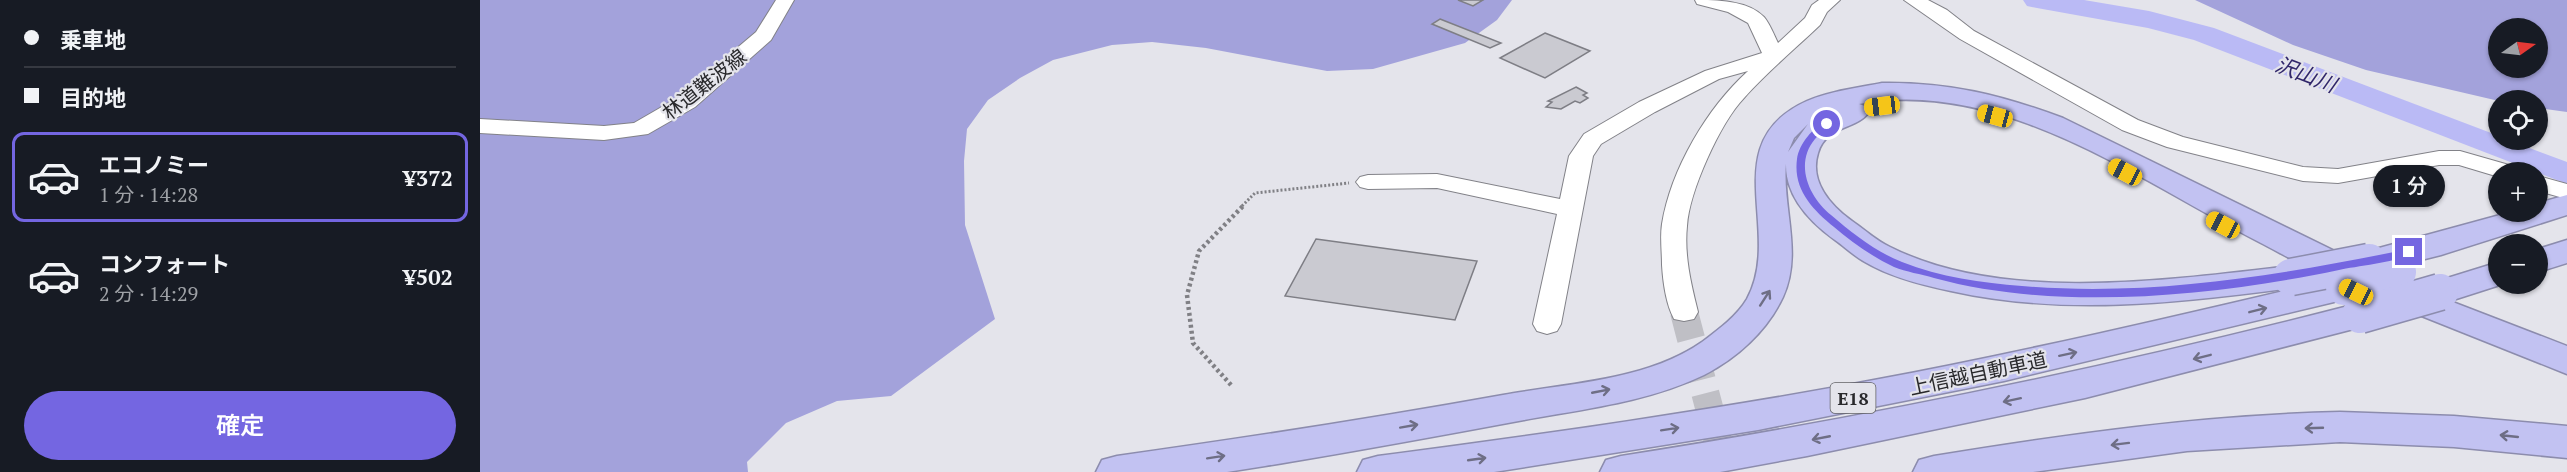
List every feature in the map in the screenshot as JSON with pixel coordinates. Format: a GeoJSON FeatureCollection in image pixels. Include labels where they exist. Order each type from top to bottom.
{"type":"FeatureCollection","features":[{"type":"Feature","properties":{"kind":"highway"},"geometry":{"type":"LineString","coordinates":[[1117,472],[1341,438],[1624,387],[1673,371],[1709,355],[1735,335],[1756,312],[1771,289],[1777,261],[1770,175],[1772,155],[1780,138],[1791,124],[1807,111],[1829,102],[1880,91],[1908,90],[1956,94],[2032,114],[2107,148],[2317,258],[2446,314],[2567,361]]}},
{"type":"Feature","properties":{"kind":"highway"},"geometry":{"type":"LineString","coordinates":[[2307,285],[2067,293],[1974,285],[1935,277],[1898,264],[1840,229],[1819,209],[1805,189],[1800,170],[1802,153],[1811,138],[1827,124],[1846,114],[1870,107],[1895,104],[1940,105],[2012,121],[2092,155],[2356,292],[2434,327],[2567,379]]}},
{"type":"Feature","properties":{"kind":"highway","name":"上信越自動車道"},"geometry":{"type":"LineString","coordinates":[[1377,472],[1492,457],[1813,406],[2094,349],[2307,285],[2384,267],[2566,205]]}},
{"type":"Feature","properties":{"kind":"highway"},"geometry":{"type":"LineString","coordinates":[[2548,258],[2567,251]]}},
{"type":"Feature","properties":{"kind":"highway","name":"上信越自動車道"},"geometry":{"type":"LineString","coordinates":[[1621,472],[1816,440],[1971,409],[2190,360],[2360,315],[2488,277]]}},
{"type":"Feature","properties":{"kind":"highway"},"geometry":{"type":"LineString","coordinates":[[1934,472],[2106,446],[2267,430],[2340,427],[2416,429],[2567,442]]}},
{"type":"Feature","properties":{"kind":"street","name":"林道難波線"},"geometry":{"type":"LineString","coordinates":[[487,127],[604,133],[640,129],[687,102],[764,36],[785,0]]}},
{"type":"Feature","properties":{"kind":"street"},"geometry":{"type":"LineString","coordinates":[[1704,0],[1735,8],[1756,20],[1774,56]]}},
{"type":"Feature","properties":{"kind":"street"},"geometry":{"type":"LineString","coordinates":[[1684,312],[1674,249],[1674,226],[1681,197],[1711,126],[1735,94],[1813,21],[1819,9],[1831,0]]}},
{"type":"Feature","properties":{"kind":"street"},"geometry":{"type":"LineString","coordinates":[[1913,0],[1940,14],[1967,35],[2130,125],[2175,142],[2303,174],[2338,176],[2439,158],[2460,158],[2488,166]]}},
{"type":"Feature","properties":{"kind":"street"},"geometry":{"type":"LineString","coordinates":[[1546,324],[1581,156],[1592,139],[1647,107],[1712,75],[1774,56]]}},
{"type":"Feature","properties":{"kind":"street"},"geometry":{"type":"LineString","coordinates":[[1368,182],[1437,181],[1571,209]]}},
{"type":"Feature","properties":{"kind":"street"},"geometry":{"type":"LineString","coordinates":[[2548,191],[2566,205]]}},
{"type":"Feature","properties":{"kind":"path"},"geometry":{"type":"LineString","coordinates":[[1232,385],[1193,343],[1187,295],[1198,251],[1255,193],[1301,186],[1368,182]]}},
{"type":"Feature","properties":{"kind":"shaded area"},"geometry":{"type":"Polygon","coordinates":[[[480,0],[1512,0],[1497,20],[1465,43],[1373,69],[1327,71],[1206,48],[1152,42],[1112,45],[1053,60],[1020,78],[988,100],[967,129],[964,161],[965,225],[995,319],[891,396],[837,401],[786,423],[747,462],[748,472],[480,472],[480,0]]]}},
{"type":"Feature","properties":{"kind":"shaded area"},"geometry":{"type":"Polygon","coordinates":[[[2195,0],[2567,0],[2567,112],[2548,109],[2548,90],[2488,90],[2488,98],[2366,70],[2293,45],[2195,0]]]}},
{"type":"Feature","properties":{"kind":"building"},"geometry":{"type":"Polygon","coordinates":[[[1458,0],[1483,0],[1473,6],[1458,0]]]}},
{"type":"Feature","properties":{"kind":"building"},"geometry":{"type":"Polygon","coordinates":[[[1440,19],[1501,43],[1490,48],[1432,24],[1440,19]]]}},
{"type":"Feature","properties":{"kind":"building"},"geometry":{"type":"Polygon","coordinates":[[[1545,33],[1590,51],[1545,78],[1500,58],[1545,33]]]}},
{"type":"Feature","properties":{"kind":"building"},"geometry":{"type":"Polygon","coordinates":[[[1576,87],[1587,93],[1583,95],[1588,98],[1580,103],[1575,101],[1561,109],[1546,107],[1552,102],[1548,101],[1576,87]]]}},
{"type":"Feature","properties":{"kind":"building"},"geometry":{"type":"Polygon","coordinates":[[[1316,239],[1477,261],[1455,320],[1285,296],[1316,239]]]}},
{"type":"Feature","properties":{"kind":"waterway","name":"沢山川"},"geometry":{"type":"LineString","coordinates":[[2037,0],[2149,20],[2204,34],[2567,174]]}},
{"type":"Feature","properties":{"kind":"tunnel"},"geometry":{"type":"LineString","coordinates":[[1684,312],[1726,472]]}},
{"type":"Feature","properties":{"kind":"route"},"geometry":{"type":"LineString","coordinates":[[1827,124],[1811,138],[1802,153],[1800,170],[1805,189],[1819,209],[1840,229],[1866,248],[1898,264],[1935,277],[2018,291],[2122,293],[2179,290],[2291,277],[2409,252]]}}]}
